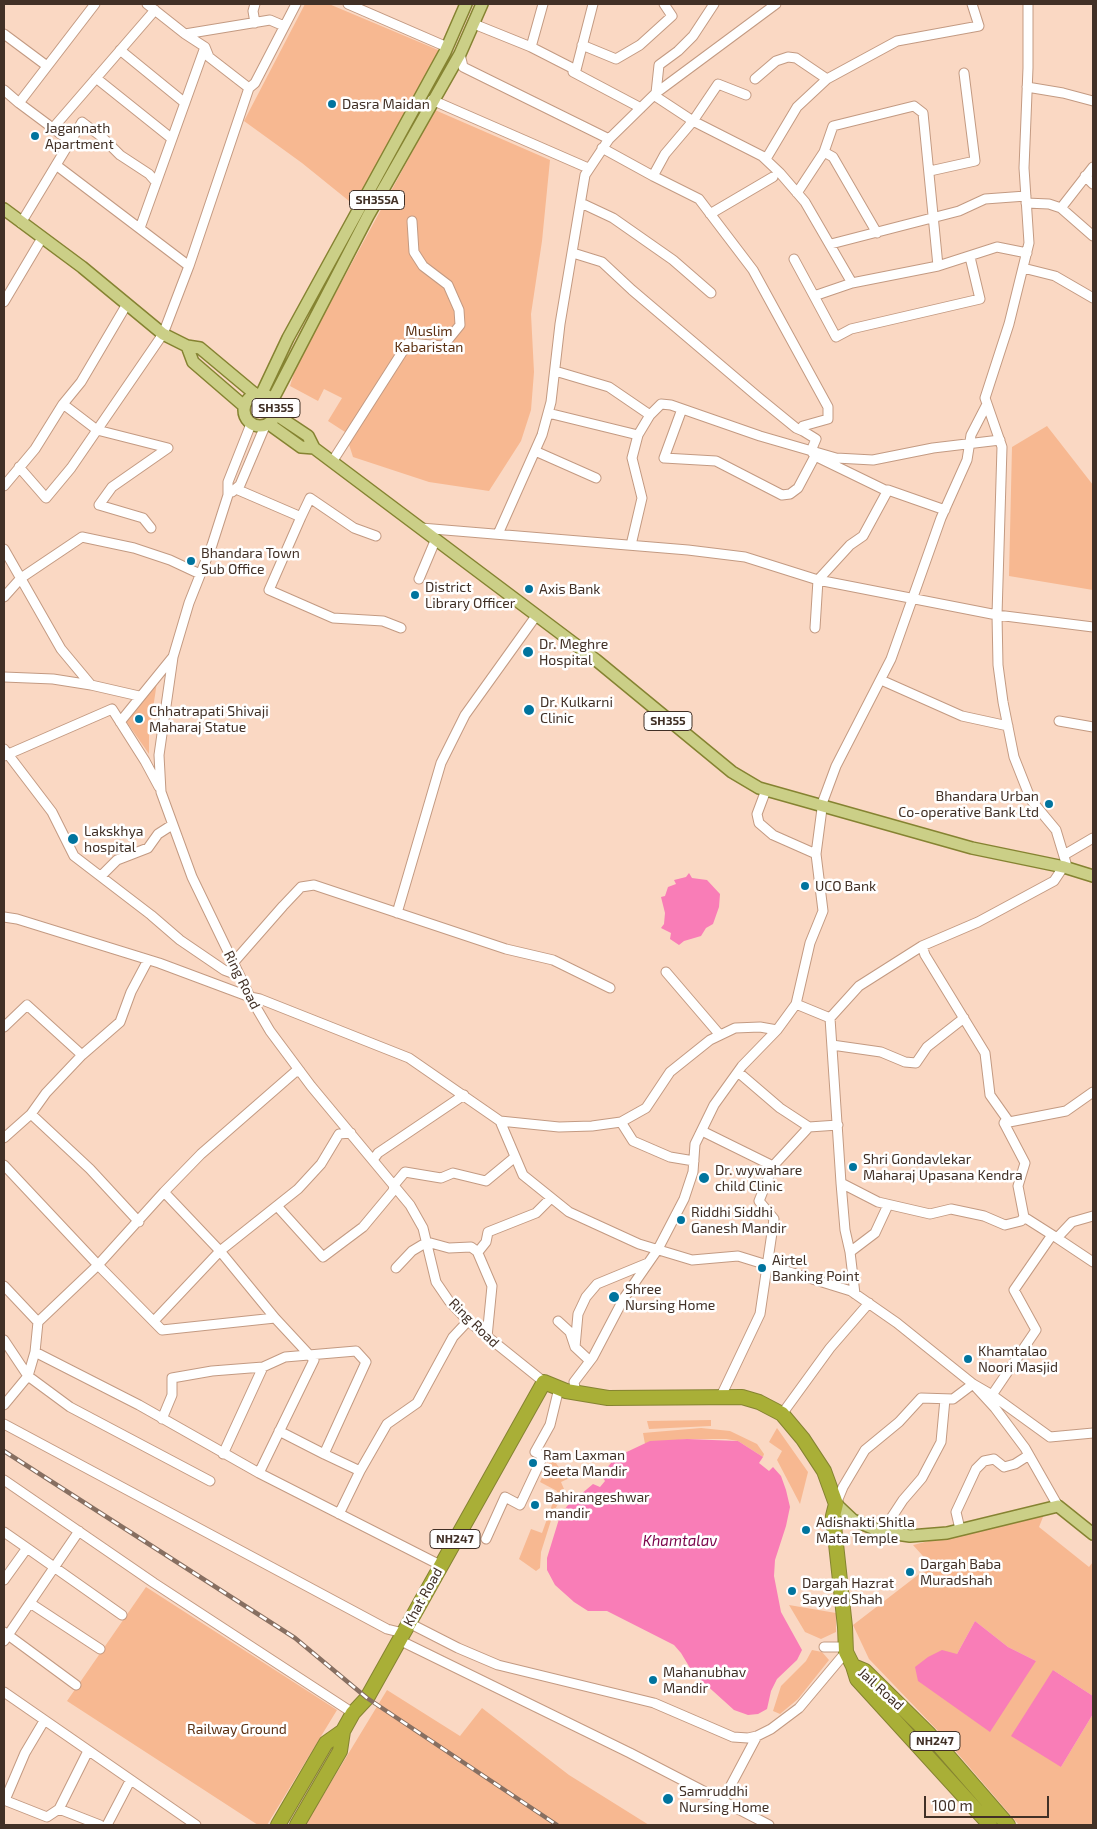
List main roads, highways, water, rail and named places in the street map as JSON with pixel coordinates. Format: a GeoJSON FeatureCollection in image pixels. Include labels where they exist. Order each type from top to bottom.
{"type":"FeatureCollection","features":[{"type":"Feature","properties":{"kind":"highway","name":"Khat Road"},"geometry":{"type":"LineString","coordinates":[[278,1825],[326,1743],[342,1731],[353,1713],[367,1698],[544,1382],[576,1393],[608,1398],[721,1396],[742,1397],[759,1402],[782,1414],[803,1439],[824,1472],[836,1504]]}},
{"type":"Feature","properties":{"kind":"highway","name":"Jail Road"},"geometry":{"type":"LineString","coordinates":[[836,1504],[833,1516],[846,1650],[857,1679],[990,1825]]}},
{"type":"Feature","properties":{"kind":"highway","name":"Jail Road"},"geometry":{"type":"LineString","coordinates":[[853,1666],[865,1671],[928,1734],[1008,1825]]}},
{"type":"Feature","properties":{"kind":"highway","name":"Khat Road"},"geometry":{"type":"LineString","coordinates":[[297,1825],[340,1751],[342,1731]]}},
{"type":"Feature","properties":{"kind":"main road","name":"SH355A"},"geometry":{"type":"LineString","coordinates":[[258,393],[447,47],[466,4]]}},
{"type":"Feature","properties":{"kind":"main road","name":"SH355A"},"geometry":{"type":"LineString","coordinates":[[273,399],[432,100],[460,54],[482,4]]}},
{"type":"Feature","properties":{"kind":"main road"},"geometry":{"type":"LineString","coordinates":[[447,47],[460,54]]}},
{"type":"Feature","properties":{"kind":"main road"},"geometry":{"type":"LineString","coordinates":[[4,209],[82,267],[163,334],[187,346]]}},
{"type":"Feature","properties":{"kind":"main road"},"geometry":{"type":"LineString","coordinates":[[342,239],[354,244]]}},
{"type":"Feature","properties":{"kind":"main road","name":"SH355"},"geometry":{"type":"LineString","coordinates":[[244,406],[193,362],[187,346],[200,348],[258,393],[273,399],[275,414],[267,425]]}},
{"type":"Feature","properties":{"kind":"main road","name":"SH355"},"geometry":{"type":"LineString","coordinates":[[258,393],[249,398],[244,406],[245,417],[251,424],[256,427],[267,425],[301,447],[314,448]]}},
{"type":"Feature","properties":{"kind":"main road","name":"SH355"},"geometry":{"type":"LineString","coordinates":[[275,414],[308,436],[314,448],[418,528],[596,660],[732,772],[766,790],[972,848],[1064,867],[1093,876]]}},
{"type":"Feature","properties":{"kind":"main road"},"geometry":{"type":"LineString","coordinates":[[836,1504],[853,1520],[882,1532],[910,1536],[960,1530],[1058,1506],[1093,1534]]}},
{"type":"Feature","properties":{"kind":"water"},"geometry":{"type":"Polygon","coordinates":[[[689,873],[692,878],[707,880],[720,894],[719,907],[713,924],[706,928],[701,936],[684,941],[679,945],[670,939],[671,933],[661,928],[664,924],[665,913],[661,897],[665,896],[668,887],[676,884],[674,880],[686,877],[689,873]]]}},
{"type":"Feature","properties":{"kind":"water","name":"Khamtalav"},"geometry":{"type":"Polygon","coordinates":[[[687,1439],[738,1441],[763,1457],[759,1463],[769,1471],[773,1467],[781,1476],[786,1490],[790,1507],[775,1560],[774,1576],[781,1612],[802,1650],[797,1660],[777,1679],[771,1691],[767,1709],[758,1714],[748,1715],[734,1710],[693,1673],[674,1645],[607,1611],[588,1611],[574,1602],[555,1585],[547,1570],[547,1558],[559,1519],[567,1506],[593,1484],[600,1487],[605,1481],[601,1475],[616,1457],[650,1441],[687,1439]]]}},
{"type":"Feature","properties":{"kind":"water"},"geometry":{"type":"Polygon","coordinates":[[[975,1621],[1008,1647],[1036,1661],[990,1732],[918,1681],[915,1667],[928,1657],[942,1650],[957,1654],[975,1621]]]}},
{"type":"Feature","properties":{"kind":"water"},"geometry":{"type":"Polygon","coordinates":[[[1053,1670],[1093,1696],[1093,1714],[1061,1767],[1011,1736],[1053,1670]]]}},
{"type":"Feature","properties":{"kind":"railway"},"geometry":{"type":"LineString","coordinates":[[4,1451],[295,1638],[367,1698],[557,1825]]}},
{"type":"Feature","properties":{"kind":"place","name":"Dasra Maidan"},"geometry":{"type":"Point","coordinates":[332,104]}},
{"type":"Feature","properties":{"kind":"place","name":"Jagannath Apartment"},"geometry":{"type":"Point","coordinates":[35,136]}},
{"type":"Feature","properties":{"kind":"place","name":"Bhandara Town Sub Office"},"geometry":{"type":"Point","coordinates":[191,561]}},
{"type":"Feature","properties":{"kind":"place","name":"Axis Bank"},"geometry":{"type":"Point","coordinates":[529,589]}},
{"type":"Feature","properties":{"kind":"place","name":"District Library Officer"},"geometry":{"type":"Point","coordinates":[415,595]}},
{"type":"Feature","properties":{"kind":"place","name":"Dr. Meghre Hospital"},"geometry":{"type":"Point","coordinates":[528,652]}},
{"type":"Feature","properties":{"kind":"place","name":"Dr. Kulkarni Clinic"},"geometry":{"type":"Point","coordinates":[529,710]}},
{"type":"Feature","properties":{"kind":"place","name":"Chhatrapati Shivaji Maharaj Statue"},"geometry":{"type":"Point","coordinates":[139,719]}},
{"type":"Feature","properties":{"kind":"place","name":"Bhandara Urban Co-operative Bank Ltd"},"geometry":{"type":"Point","coordinates":[1049,804]}},
{"type":"Feature","properties":{"kind":"place","name":"Lakskhya hospital"},"geometry":{"type":"Point","coordinates":[73,839]}},
{"type":"Feature","properties":{"kind":"place","name":"UCO Bank"},"geometry":{"type":"Point","coordinates":[805,886]}},
{"type":"Feature","properties":{"kind":"place","name":"Shri Gondavlekar Maharaj Upasana Kendra"},"geometry":{"type":"Point","coordinates":[853,1167]}},
{"type":"Feature","properties":{"kind":"place","name":"Dr. wywahare child Clinic"},"geometry":{"type":"Point","coordinates":[704,1178]}},
{"type":"Feature","properties":{"kind":"place","name":"Riddhi Siddhi Ganesh Mandir"},"geometry":{"type":"Point","coordinates":[681,1220]}},
{"type":"Feature","properties":{"kind":"place","name":"Airtel Banking Point"},"geometry":{"type":"Point","coordinates":[762,1268]}},
{"type":"Feature","properties":{"kind":"place","name":"Shree Nursing Home"},"geometry":{"type":"Point","coordinates":[614,1297]}},
{"type":"Feature","properties":{"kind":"place","name":"Khamtalao Noori Masjid"},"geometry":{"type":"Point","coordinates":[968,1359]}},
{"type":"Feature","properties":{"kind":"place","name":"Ram Laxman Seeta Mandir"},"geometry":{"type":"Point","coordinates":[533,1463]}},
{"type":"Feature","properties":{"kind":"place","name":"Bahirangeshwar mandir"},"geometry":{"type":"Point","coordinates":[535,1505]}},
{"type":"Feature","properties":{"kind":"place","name":"Adishakti Shitla Mata Temple"},"geometry":{"type":"Point","coordinates":[806,1530]}},
{"type":"Feature","properties":{"kind":"place","name":"Dargah Baba Muradshah"},"geometry":{"type":"Point","coordinates":[910,1572]}},
{"type":"Feature","properties":{"kind":"place","name":"Dargah Hazrat Sayyed Shah"},"geometry":{"type":"Point","coordinates":[792,1591]}},
{"type":"Feature","properties":{"kind":"place","name":"Mahanubhav Mandir"},"geometry":{"type":"Point","coordinates":[653,1680]}},
{"type":"Feature","properties":{"kind":"place","name":"Samruddhi Nursing Home"},"geometry":{"type":"Point","coordinates":[668,1799]}},
{"type":"Feature","properties":{"kind":"park label","name":"Muslim Kabaristan"},"geometry":{"type":"Point","coordinates":[429,340]}},
{"type":"Feature","properties":{"kind":"park label","name":"Railway Ground"},"geometry":{"type":"Point","coordinates":[237,1729]}}]}
